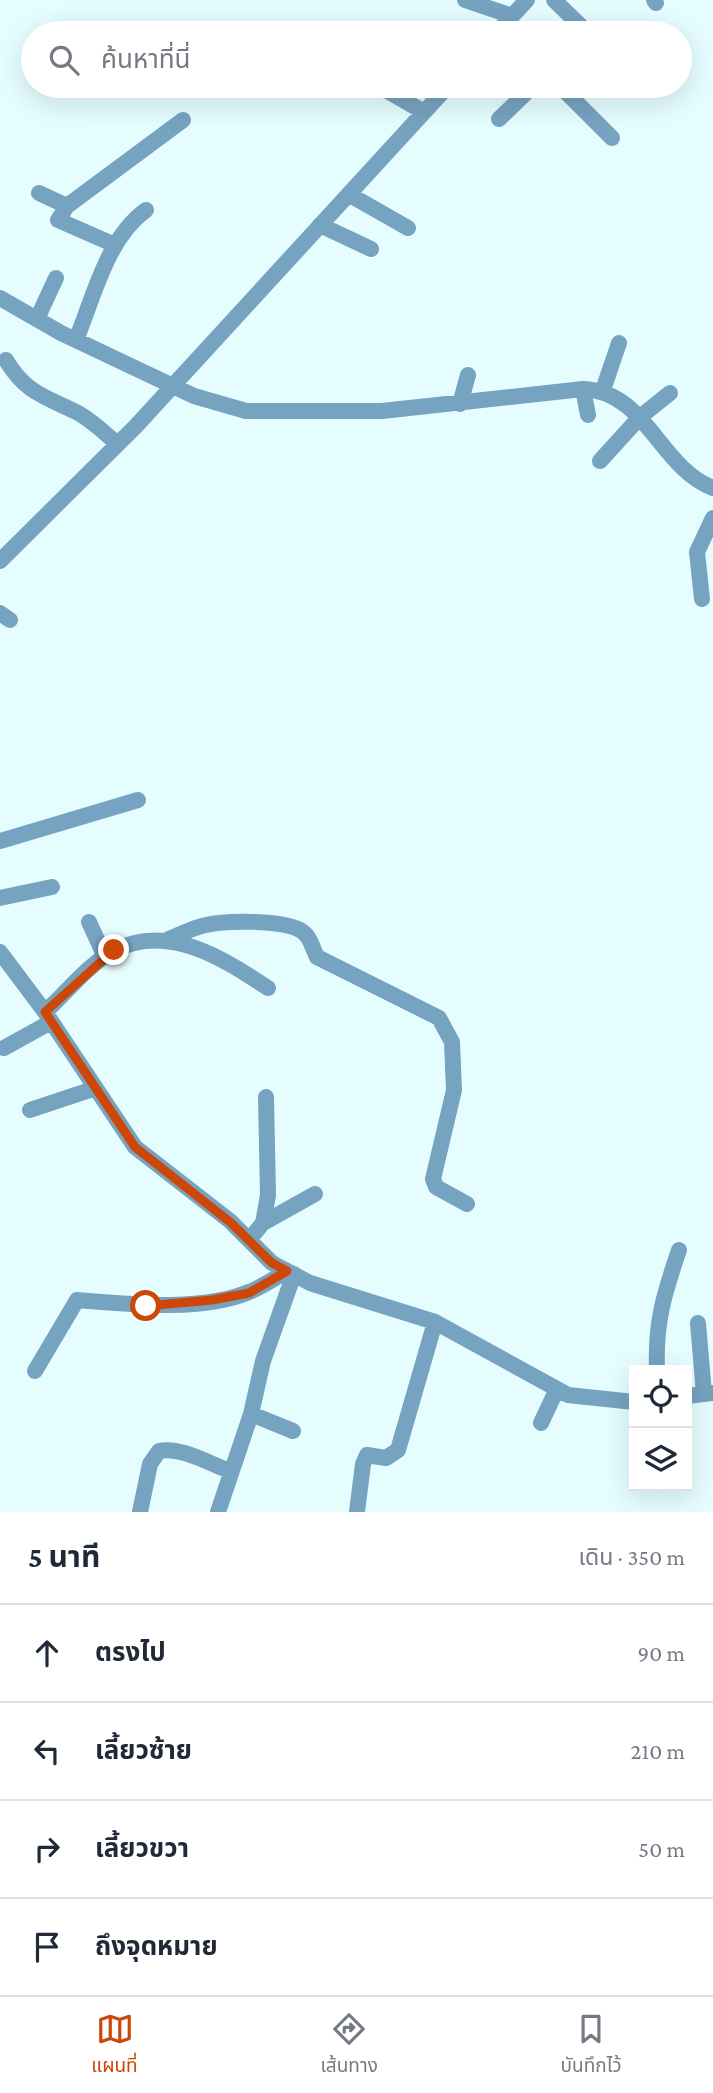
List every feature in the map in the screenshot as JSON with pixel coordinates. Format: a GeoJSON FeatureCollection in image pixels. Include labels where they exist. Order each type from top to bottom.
{"type":"FeatureCollection","features":[{"type":"Feature","properties":{"kind":"street"},"geometry":{"type":"LineString","coordinates":[[465,0],[494,21]]}},
{"type":"Feature","properties":{"kind":"street"},"geometry":{"type":"LineString","coordinates":[[510,21],[527,0]]}},
{"type":"Feature","properties":{"kind":"street"},"geometry":{"type":"LineString","coordinates":[[554,0],[576,21]]}},
{"type":"Feature","properties":{"kind":"street"},"geometry":{"type":"LineString","coordinates":[[400,98],[424,112]]}},
{"type":"Feature","properties":{"kind":"street"},"geometry":{"type":"LineString","coordinates":[[0,561],[118,444],[437,98]]}},
{"type":"Feature","properties":{"kind":"street"},"geometry":{"type":"LineString","coordinates":[[499,119],[521,98]]}},
{"type":"Feature","properties":{"kind":"street"},"geometry":{"type":"LineString","coordinates":[[572,98],[612,138]]}},
{"type":"Feature","properties":{"kind":"street"},"geometry":{"type":"LineString","coordinates":[[115,245],[58,220],[67,206],[183,120]]}},
{"type":"Feature","properties":{"kind":"street"},"geometry":{"type":"LineString","coordinates":[[39,193],[67,206]]}},
{"type":"Feature","properties":{"kind":"street"},"geometry":{"type":"LineString","coordinates":[[350,195],[408,228]]}},
{"type":"Feature","properties":{"kind":"street"},"geometry":{"type":"LineString","coordinates":[[76,340],[115,245],[131,221],[146,209]]}},
{"type":"Feature","properties":{"kind":"street"},"geometry":{"type":"LineString","coordinates":[[320,225],[371,249]]}},
{"type":"Feature","properties":{"kind":"street"},"geometry":{"type":"LineString","coordinates":[[37,319],[56,278]]}},
{"type":"Feature","properties":{"kind":"street"},"geometry":{"type":"LineString","coordinates":[[0,298],[76,340],[194,396],[246,411],[382,411],[583,389],[603,390],[619,398],[640,417],[671,457],[713,488]]}},
{"type":"Feature","properties":{"kind":"street"},"geometry":{"type":"LineString","coordinates":[[603,390],[619,343]]}},
{"type":"Feature","properties":{"kind":"street"},"geometry":{"type":"LineString","coordinates":[[6,360],[18,380],[60,406],[76,411],[118,444]]}},
{"type":"Feature","properties":{"kind":"street"},"geometry":{"type":"LineString","coordinates":[[460,404],[468,375]]}},
{"type":"Feature","properties":{"kind":"street"},"geometry":{"type":"LineString","coordinates":[[583,389],[588,415]]}},
{"type":"Feature","properties":{"kind":"street"},"geometry":{"type":"LineString","coordinates":[[600,461],[640,417],[670,393]]}},
{"type":"Feature","properties":{"kind":"street"},"geometry":{"type":"LineString","coordinates":[[702,599],[697,552],[713,518]]}},
{"type":"Feature","properties":{"kind":"street"},"geometry":{"type":"LineString","coordinates":[[0,841],[138,800]]}},
{"type":"Feature","properties":{"kind":"street"},"geometry":{"type":"LineString","coordinates":[[0,898],[52,887]]}},
{"type":"Feature","properties":{"kind":"street"},"geometry":{"type":"LineString","coordinates":[[89,922],[104,957]]}},
{"type":"Feature","properties":{"kind":"street"},"geometry":{"type":"LineString","coordinates":[[4,1048],[48,1017],[104,957],[124,947],[165,941],[207,924],[280,924],[300,929],[311,940],[317,957],[439,1018],[452,1042],[454,1090],[433,1179],[436,1187],[467,1205]]}},
{"type":"Feature","properties":{"kind":"street"},"geometry":{"type":"LineString","coordinates":[[165,941],[225,959],[268,988]]}},
{"type":"Feature","properties":{"kind":"street"},"geometry":{"type":"LineString","coordinates":[[0,952],[48,1017],[135,1147],[249,1240],[272,1263],[310,1283],[435,1322],[568,1395],[629,1401]]}},
{"type":"Feature","properties":{"kind":"street"},"geometry":{"type":"LineString","coordinates":[[30,1110],[96,1088]]}},
{"type":"Feature","properties":{"kind":"street"},"geometry":{"type":"LineString","coordinates":[[263,1223],[268,1195],[266,1097]]}},
{"type":"Feature","properties":{"kind":"street"},"geometry":{"type":"LineString","coordinates":[[249,1240],[263,1223],[315,1194]]}},
{"type":"Feature","properties":{"kind":"street"},"geometry":{"type":"LineString","coordinates":[[657,1365],[655,1334],[661,1301],[679,1250]]}},
{"type":"Feature","properties":{"kind":"street"},"geometry":{"type":"LineString","coordinates":[[35,1371],[77,1300],[121,1306],[212,1300],[249,1293],[291,1273]]}},
{"type":"Feature","properties":{"kind":"street"},"geometry":{"type":"LineString","coordinates":[[218,1512],[251,1415],[263,1361],[291,1273]]}},
{"type":"Feature","properties":{"kind":"street"},"geometry":{"type":"LineString","coordinates":[[357,1512],[363,1464],[367,1455],[386,1458],[398,1450],[435,1322]]}},
{"type":"Feature","properties":{"kind":"street"},"geometry":{"type":"LineString","coordinates":[[698,1323],[708,1393]]}},
{"type":"Feature","properties":{"kind":"street"},"geometry":{"type":"LineString","coordinates":[[541,1423],[557,1389]]}},
{"type":"Feature","properties":{"kind":"street"},"geometry":{"type":"LineString","coordinates":[[251,1415],[293,1431]]}},
{"type":"Feature","properties":{"kind":"street"},"geometry":{"type":"LineString","coordinates":[[140,1512],[150,1464],[159,1451],[166,1449],[181,1453],[230,1471]]}},
{"type":"Feature","properties":{"kind":"route"},"geometry":{"type":"LineString","coordinates":[[114,950],[45,1012],[135,1147],[230,1222],[272,1263],[287,1271],[249,1293],[212,1300],[146,1306]]}}]}
